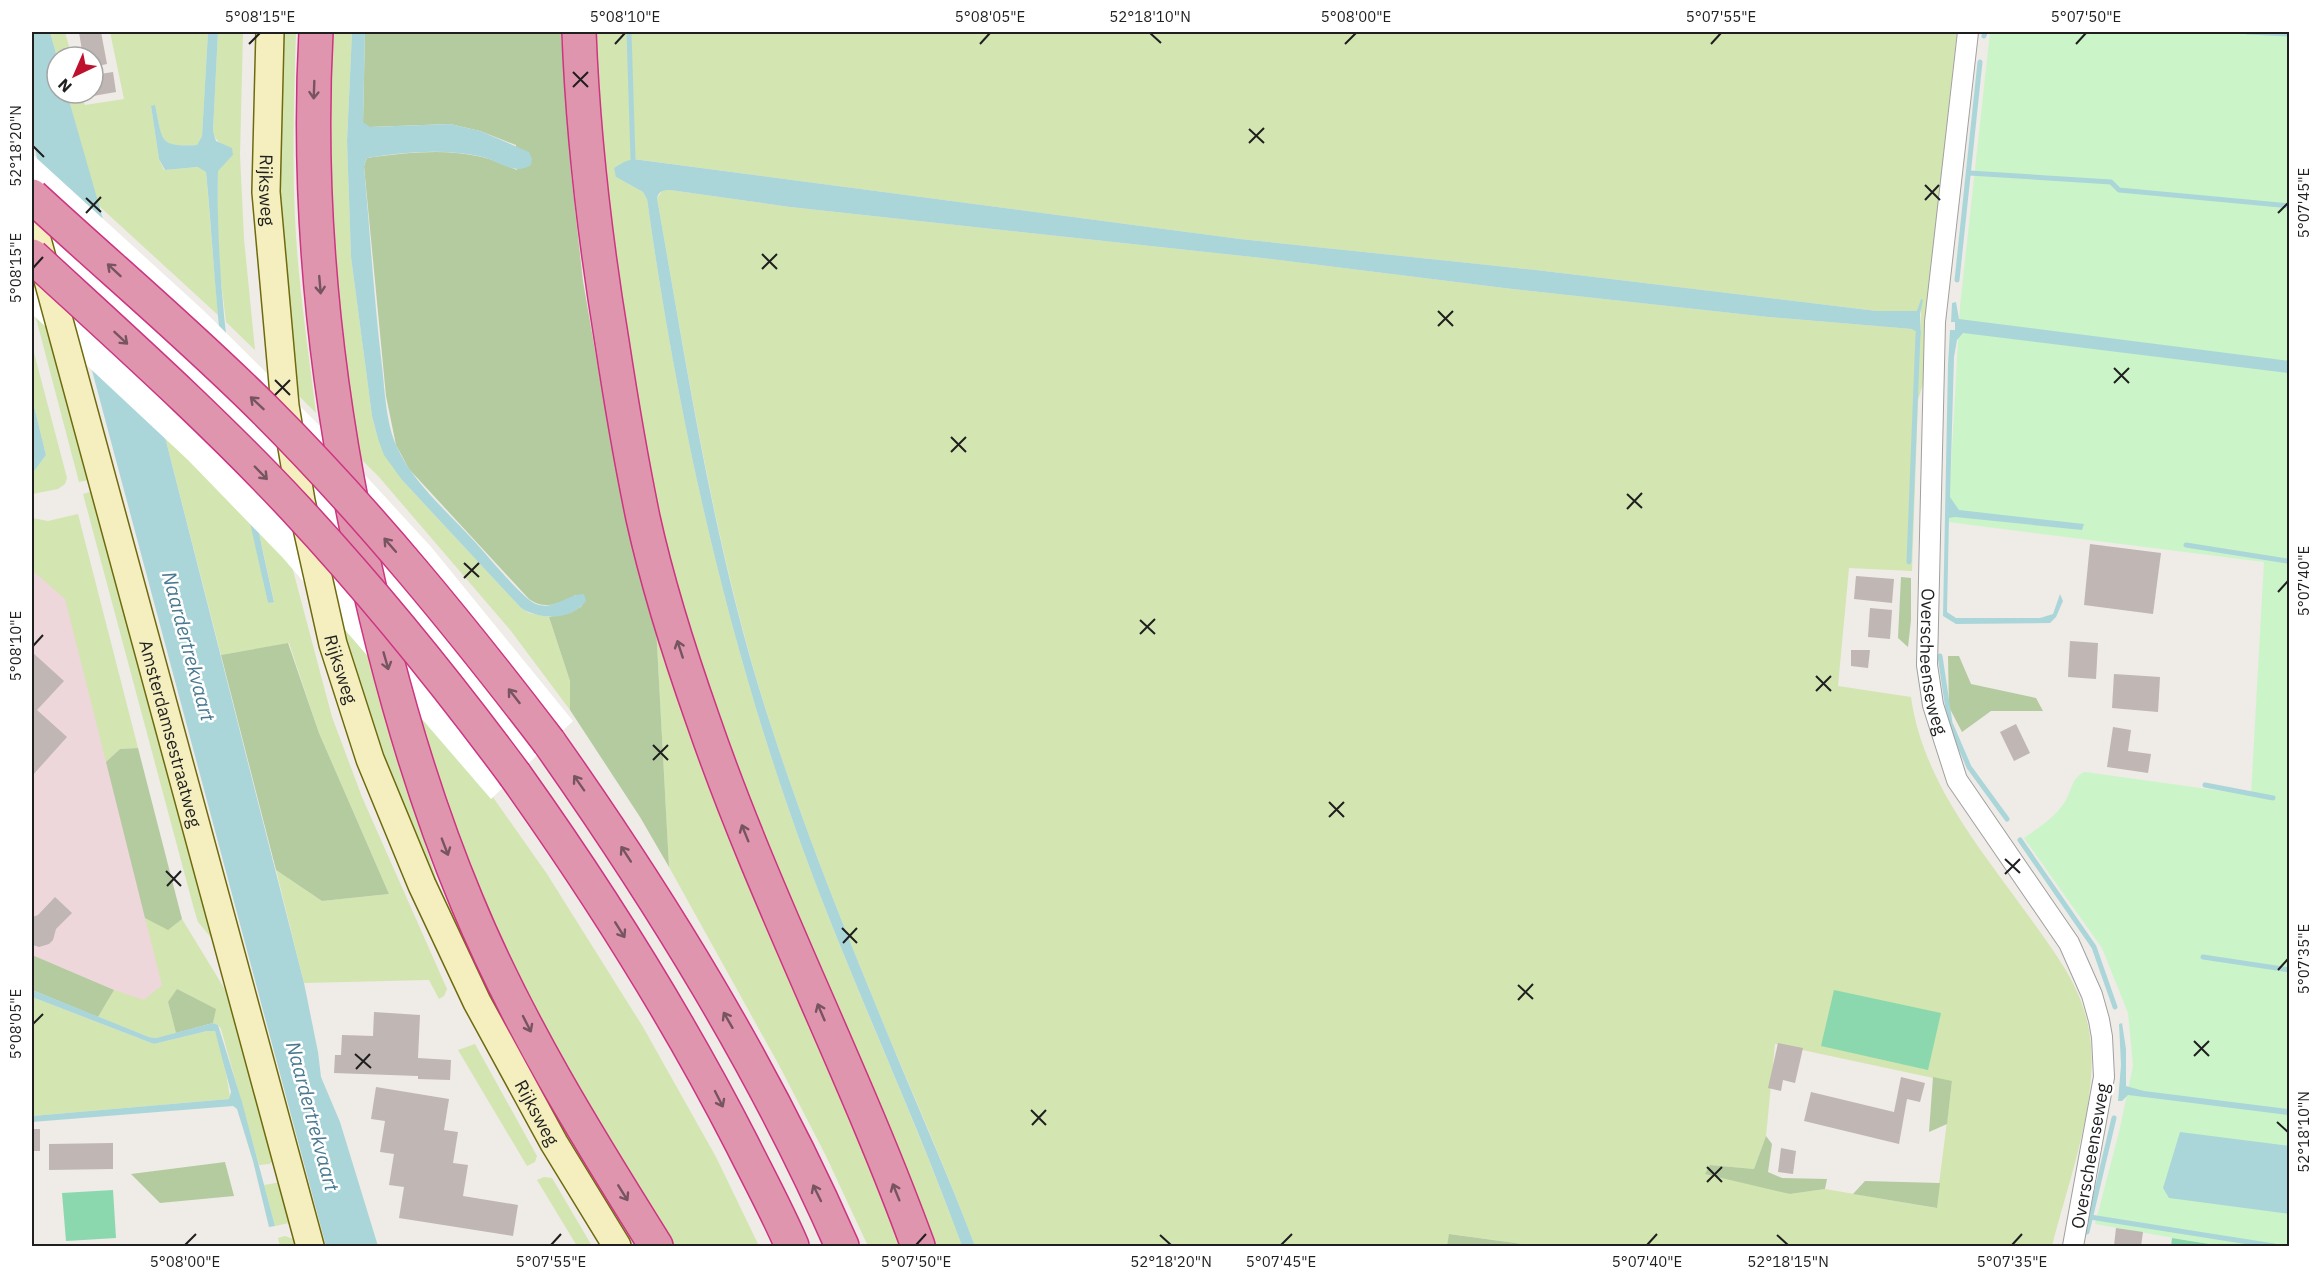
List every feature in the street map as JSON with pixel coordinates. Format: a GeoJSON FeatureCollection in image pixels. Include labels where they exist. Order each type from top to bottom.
{"type":"FeatureCollection","features":[{"type":"Feature","properties":{"kind":"highway"},"geometry":{"type":"LineString","coordinates":[[316,32],[313,182],[322,309],[337,429],[383,652],[410,747],[428,800],[490,954],[551,1072],[656,1246]]}},
{"type":"Feature","properties":{"kind":"highway"},"geometry":{"type":"LineString","coordinates":[[579,32],[582,100],[598,261],[624,423],[642,511],[667,607],[703,720],[743,828],[870,1125],[918,1246]]}},
{"type":"Feature","properties":{"kind":"highway"},"geometry":{"type":"LineString","coordinates":[[32,196],[265,411],[338,487],[453,618],[549,742],[608,825],[674,928],[788,1134],[842,1246]]}},
{"type":"Feature","properties":{"kind":"highway"},"geometry":{"type":"LineString","coordinates":[[32,256],[160,375],[294,507],[343,560],[419,650],[515,775],[590,883],[652,981],[706,1074],[792,1246]]}},
{"type":"Feature","properties":{"kind":"main road","name":"Rijksweg"},"geometry":{"type":"LineString","coordinates":[[270,32],[266,192],[285,406],[301,501],[333,644],[370,759],[422,885],[477,1002],[554,1143],[617,1246]]}},
{"type":"Feature","properties":{"kind":"main road","name":"Amsterdamsestraatweg"},"geometry":{"type":"LineString","coordinates":[[32,220],[310,1246]]}},
{"type":"Feature","properties":{"kind":"street","name":"Overscheenseweg"},"geometry":{"type":"LineString","coordinates":[[1968,32],[1935,322],[1928,665],[1934,705],[1957,780],[2069,943],[2094,1003],[2102,1037],[2104,1077],[2073,1246]]}},
{"type":"Feature","properties":{"kind":"shaded area"},"geometry":{"type":"Polygon","coordinates":[[[32,556],[66,589],[171,974],[153,1007],[32,972],[32,556]]]}},
{"type":"Feature","properties":{"kind":"green space"},"geometry":{"type":"Polygon","coordinates":[[[50,32],[65,32],[69,45],[54,45],[50,32]]]}},
{"type":"Feature","properties":{"kind":"green space"},"geometry":{"type":"Polygon","coordinates":[[[110,32],[208,32],[202,136],[197,145],[175,145],[164,139],[155,106],[151,106],[159,159],[164,170],[199,167],[206,172],[218,315],[98,205],[70,105],[105,105],[105,102],[124,99],[110,32]]]}},
{"type":"Feature","properties":{"kind":"green space"},"geometry":{"type":"Polygon","coordinates":[[[218,32],[243,32],[240,155],[244,239],[255,350],[226,322],[218,256],[218,170],[233,155],[218,141],[213,131],[218,32]]]}},
{"type":"Feature","properties":{"kind":"green space"},"geometry":{"type":"Polygon","coordinates":[[[278,32],[296,32],[293,148],[296,243],[316,413],[295,392],[277,211],[278,32]]]}},
{"type":"Feature","properties":{"kind":"green space"},"geometry":{"type":"Polygon","coordinates":[[[326,32],[352,32],[347,140],[351,257],[372,416],[378,439],[402,480],[521,608],[529,613],[549,617],[570,681],[570,710],[511,631],[379,477],[353,451],[328,241],[326,32]]]}},
{"type":"Feature","properties":{"kind":"green space"},"geometry":{"type":"Polygon","coordinates":[[[365,32],[561,32],[571,173],[583,281],[602,391],[656,626],[669,867],[640,817],[570,710],[570,681],[549,617],[572,612],[582,606],[576,595],[552,605],[541,605],[529,599],[409,469],[396,445],[386,396],[364,166],[367,158],[410,153],[467,154],[495,161],[517,170],[516,145],[480,131],[450,124],[369,127],[363,123],[365,32]]]}},
{"type":"Feature","properties":{"kind":"green space"},"geometry":{"type":"Polygon","coordinates":[[[592,32],[1957,32],[1941,177],[1926,374],[1918,400],[1912,571],[1849,568],[1838,686],[1911,697],[1928,759],[1942,788],[1976,843],[2054,951],[2079,995],[2089,1028],[2091,1047],[2089,1096],[2079,1147],[2052,1246],[1536,1246],[1450,1234],[1447,1246],[975,1246],[829,888],[773,732],[735,600],[720,534],[693,400],[657,198],[663,190],[670,190],[790,207],[1271,259],[1504,288],[1768,317],[1913,329],[1921,334],[1921,300],[1918,311],[1877,311],[1536,270],[1240,239],[634,159],[616,177],[643,192],[647,199],[659,281],[690,445],[728,608],[750,688],[802,847],[962,1246],[932,1246],[738,772],[693,642],[670,556],[638,416],[603,177],[592,32]],[[1775,1044],[1766,1136],[1754,1169],[1710,1165],[1790,1194],[1825,1189],[1936,1208],[1952,1082],[1775,1044]]]}},
{"type":"Feature","properties":{"kind":"green space"},"geometry":{"type":"Polygon","coordinates":[[[1990,32],[2289,32],[2289,1246],[2219,1246],[2095,1224],[2119,1132],[2133,1066],[2128,1013],[2102,948],[2024,838],[2056,813],[2067,799],[2077,777],[2085,772],[2251,795],[2264,562],[1948,522],[1960,306],[1990,32]]]}},
{"type":"Feature","properties":{"kind":"green space"},"geometry":{"type":"Polygon","coordinates":[[[32,303],[51,320],[94,479],[79,482],[32,303]]]}},
{"type":"Feature","properties":{"kind":"green space"},"geometry":{"type":"Polygon","coordinates":[[[32,345],[67,478],[65,484],[58,489],[32,494],[32,474],[46,455],[32,398],[32,345]]]}},
{"type":"Feature","properties":{"kind":"green space"},"geometry":{"type":"Polygon","coordinates":[[[164,433],[249,515],[268,603],[274,601],[257,524],[290,559],[332,717],[362,797],[447,989],[444,996],[439,999],[429,980],[304,983],[276,870],[322,901],[389,894],[319,733],[289,643],[221,655],[164,433]]]}},
{"type":"Feature","properties":{"kind":"green space"},"geometry":{"type":"Polygon","coordinates":[[[96,490],[218,946],[198,922],[194,909],[83,494],[96,490]]]}},
{"type":"Feature","properties":{"kind":"green space"},"geometry":{"type":"Polygon","coordinates":[[[78,514],[138,748],[120,749],[106,762],[65,599],[32,570],[32,518],[48,521],[78,514]]]}},
{"type":"Feature","properties":{"kind":"green space"},"geometry":{"type":"Polygon","coordinates":[[[1901,577],[1911,578],[1911,620],[1908,647],[1898,638],[1901,577]]]}},
{"type":"Feature","properties":{"kind":"green space"},"geometry":{"type":"Polygon","coordinates":[[[334,605],[362,636],[400,767],[442,896],[387,769],[334,605]]]}},
{"type":"Feature","properties":{"kind":"green space"},"geometry":{"type":"Polygon","coordinates":[[[656,626],[695,748],[747,879],[850,1119],[901,1246],[868,1246],[825,1154],[780,1067],[669,867],[656,626]]]}},
{"type":"Feature","properties":{"kind":"green space"},"geometry":{"type":"Polygon","coordinates":[[[288,643],[319,733],[389,894],[322,901],[276,870],[221,655],[288,643]]]}},
{"type":"Feature","properties":{"kind":"green space"},"geometry":{"type":"Polygon","coordinates":[[[1948,656],[1959,656],[1971,684],[2036,698],[2043,711],[1991,711],[1962,732],[1949,707],[1948,656]]]}},
{"type":"Feature","properties":{"kind":"green space"},"geometry":{"type":"Polygon","coordinates":[[[405,688],[483,783],[547,874],[643,1027],[716,1157],[759,1246],[670,1246],[578,1097],[512,971],[450,825],[405,688]]]}},
{"type":"Feature","properties":{"kind":"green space"},"geometry":{"type":"Polygon","coordinates":[[[138,748],[182,919],[168,930],[145,918],[106,762],[120,749],[138,748]]]}},
{"type":"Feature","properties":{"kind":"green space"},"geometry":{"type":"Polygon","coordinates":[[[145,918],[167,929],[182,919],[232,1001],[277,1159],[269,1164],[259,1165],[221,1029],[213,1023],[215,1009],[168,1002],[176,1033],[156,1038],[98,1017],[114,990],[144,1000],[162,985],[145,918]]]}},
{"type":"Feature","properties":{"kind":"green space"},"geometry":{"type":"Polygon","coordinates":[[[32,955],[114,990],[98,1017],[32,990],[32,955]]]}},
{"type":"Feature","properties":{"kind":"green space"},"geometry":{"type":"Polygon","coordinates":[[[177,989],[216,1009],[213,1023],[176,1033],[168,1002],[177,989]]]}},
{"type":"Feature","properties":{"kind":"green space"},"geometry":{"type":"Polygon","coordinates":[[[1834,990],[1941,1013],[1928,1070],[1821,1046],[1834,990]]]}},
{"type":"Feature","properties":{"kind":"green space"},"geometry":{"type":"Polygon","coordinates":[[[32,997],[154,1044],[215,1031],[223,1054],[229,1099],[32,1116],[32,997]]]}},
{"type":"Feature","properties":{"kind":"green space"},"geometry":{"type":"Polygon","coordinates":[[[475,1044],[537,1156],[535,1162],[527,1166],[458,1050],[475,1044]]]}},
{"type":"Feature","properties":{"kind":"green space"},"geometry":{"type":"Polygon","coordinates":[[[1933,1077],[1952,1081],[1947,1124],[1929,1132],[1933,1077]]]}},
{"type":"Feature","properties":{"kind":"green space"},"geometry":{"type":"Polygon","coordinates":[[[1766,1136],[1772,1144],[1768,1172],[1782,1178],[1827,1179],[1825,1189],[1790,1194],[1705,1174],[1710,1165],[1754,1169],[1766,1136]]]}},
{"type":"Feature","properties":{"kind":"green space"},"geometry":{"type":"Polygon","coordinates":[[[225,1162],[234,1196],[160,1203],[131,1174],[225,1162]]]}},
{"type":"Feature","properties":{"kind":"green space"},"geometry":{"type":"Polygon","coordinates":[[[544,1177],[552,1178],[592,1246],[577,1246],[537,1180],[544,1177]]]}},
{"type":"Feature","properties":{"kind":"green space"},"geometry":{"type":"Polygon","coordinates":[[[1865,1181],[1940,1183],[1937,1208],[1853,1194],[1865,1181]]]}},
{"type":"Feature","properties":{"kind":"green space"},"geometry":{"type":"Polygon","coordinates":[[[281,1182],[295,1214],[289,1223],[275,1226],[264,1185],[281,1182]]]}},
{"type":"Feature","properties":{"kind":"green space"},"geometry":{"type":"Polygon","coordinates":[[[113,1190],[116,1238],[66,1241],[62,1193],[113,1190]]]}},
{"type":"Feature","properties":{"kind":"green space"},"geometry":{"type":"Polygon","coordinates":[[[1449,1234],[1536,1246],[1447,1246],[1449,1234]]]}},
{"type":"Feature","properties":{"kind":"green space"},"geometry":{"type":"Polygon","coordinates":[[[285,1236],[296,1240],[302,1246],[280,1246],[278,1238],[285,1236]]]}},
{"type":"Feature","properties":{"kind":"green space"},"geometry":{"type":"Polygon","coordinates":[[[2172,1238],[2221,1246],[2171,1246],[2172,1238]]]}},
{"type":"Feature","properties":{"kind":"water","name":"Naardertrekvaart"},"geometry":{"type":"Polygon","coordinates":[[[32,32],[50,32],[54,45],[45,45],[45,105],[70,105],[164,433],[304,983],[321,1077],[340,1122],[378,1246],[326,1246],[90,363],[57,250],[32,135],[32,32]]]}},
{"type":"Feature","properties":{"kind":"water"},"geometry":{"type":"Polygon","coordinates":[[[208,32],[218,32],[213,131],[216,141],[232,148],[233,155],[218,171],[218,225],[226,334],[241,441],[274,602],[268,603],[234,442],[220,334],[206,172],[198,167],[165,170],[159,159],[151,106],[155,105],[164,139],[175,145],[197,145],[202,136],[208,32]]]}},
{"type":"Feature","properties":{"kind":"water"},"geometry":{"type":"Polygon","coordinates":[[[352,32],[365,32],[363,122],[370,127],[450,124],[480,131],[529,152],[532,159],[531,165],[519,169],[468,154],[410,153],[367,158],[364,166],[385,397],[388,418],[397,447],[412,473],[432,497],[530,600],[543,606],[584,594],[586,601],[580,608],[564,615],[555,617],[537,615],[521,608],[402,480],[384,455],[378,439],[372,416],[351,257],[347,141],[352,32]]]}},
{"type":"Feature","properties":{"kind":"water"},"geometry":{"type":"Polygon","coordinates":[[[633,159],[1240,239],[1536,270],[1877,311],[1917,311],[1921,299],[1923,300],[1920,314],[1921,335],[1912,329],[1768,317],[1271,259],[790,207],[670,190],[660,192],[657,198],[705,467],[719,534],[753,666],[786,771],[829,888],[975,1246],[962,1246],[802,847],[750,688],[728,608],[690,446],[659,282],[647,199],[643,192],[616,177],[614,168],[633,159]]]}},
{"type":"Feature","properties":{"kind":"water"},"geometry":{"type":"Polygon","coordinates":[[[1956,302],[1959,319],[2289,361],[2289,373],[1963,333],[1957,340],[1954,357],[1950,497],[1959,510],[2084,524],[2082,530],[1949,518],[1947,612],[1956,618],[2040,618],[2053,614],[2060,594],[2063,601],[2056,617],[2050,623],[1956,624],[1943,616],[1948,364],[1950,330],[1955,330],[1955,322],[1951,322],[1952,303],[1956,302]]]}},
{"type":"Feature","properties":{"kind":"water"},"geometry":{"type":"Polygon","coordinates":[[[32,398],[46,455],[32,474],[32,398]]]}},
{"type":"Feature","properties":{"kind":"water"},"geometry":{"type":"Polygon","coordinates":[[[32,990],[149,1037],[156,1038],[213,1023],[218,1025],[242,1102],[275,1226],[269,1227],[253,1161],[237,1109],[233,1106],[32,1122],[32,1116],[229,1099],[231,1092],[215,1031],[154,1044],[32,997],[32,990]]]}},
{"type":"Feature","properties":{"kind":"water"},"geometry":{"type":"Polygon","coordinates":[[[2122,1023],[2126,1049],[2126,1086],[2144,1091],[2289,1109],[2289,1115],[2128,1095],[2122,1101],[2118,1101],[2121,1065],[2119,1024],[2122,1023]]]}},
{"type":"Feature","properties":{"kind":"water"},"geometry":{"type":"Polygon","coordinates":[[[2180,1132],[2289,1146],[2289,1214],[2169,1198],[2163,1188],[2180,1132]]]}},
{"type":"Feature","properties":{"kind":"pier"},"geometry":{"type":"Polygon","coordinates":[[[32,154],[203,310],[321,427],[432,548],[573,721],[491,799],[283,558],[188,460],[32,314],[32,154]]]}},
{"type":"Feature","properties":{"kind":"building"},"geometry":{"type":"Polygon","coordinates":[[[79,32],[101,32],[103,45],[81,45],[79,32]]]}},
{"type":"Feature","properties":{"kind":"building"},"geometry":{"type":"Polygon","coordinates":[[[113,72],[116,92],[105,94],[105,73],[113,72]]]}},
{"type":"Feature","properties":{"kind":"building"},"geometry":{"type":"Polygon","coordinates":[[[2090,544],[2161,553],[2153,614],[2084,605],[2090,544]]]}},
{"type":"Feature","properties":{"kind":"building"},"geometry":{"type":"Polygon","coordinates":[[[1856,576],[1894,579],[1892,603],[1854,599],[1856,576]]]}},
{"type":"Feature","properties":{"kind":"building"},"geometry":{"type":"Polygon","coordinates":[[[1870,608],[1892,610],[1890,639],[1868,637],[1870,608]]]}},
{"type":"Feature","properties":{"kind":"building"},"geometry":{"type":"Polygon","coordinates":[[[2070,641],[2098,643],[2096,679],[2068,677],[2070,641]]]}},
{"type":"Feature","properties":{"kind":"building"},"geometry":{"type":"Polygon","coordinates":[[[1851,650],[1870,650],[1868,668],[1851,666],[1851,650]]]}},
{"type":"Feature","properties":{"kind":"building"},"geometry":{"type":"Polygon","coordinates":[[[32,652],[64,681],[37,710],[67,737],[32,776],[32,652]]]}},
{"type":"Feature","properties":{"kind":"building"},"geometry":{"type":"Polygon","coordinates":[[[2114,674],[2160,677],[2158,712],[2112,708],[2114,674]]]}},
{"type":"Feature","properties":{"kind":"building"},"geometry":{"type":"Polygon","coordinates":[[[2016,724],[2030,753],[2014,761],[2000,732],[2016,724]]]}},
{"type":"Feature","properties":{"kind":"building"},"geometry":{"type":"Polygon","coordinates":[[[2113,727],[2131,730],[2128,751],[2151,754],[2148,773],[2107,767],[2113,727]]]}},
{"type":"Feature","properties":{"kind":"building"},"geometry":{"type":"Polygon","coordinates":[[[55,897],[72,913],[56,929],[53,940],[49,944],[39,947],[33,945],[32,917],[38,915],[55,897]]]}},
{"type":"Feature","properties":{"kind":"building"},"geometry":{"type":"Polygon","coordinates":[[[374,1012],[420,1015],[418,1058],[451,1060],[450,1080],[418,1079],[418,1076],[334,1073],[335,1055],[341,1055],[342,1035],[373,1036],[374,1012]]]}},
{"type":"Feature","properties":{"kind":"building"},"geometry":{"type":"Polygon","coordinates":[[[1778,1043],[1803,1048],[1795,1083],[1783,1080],[1781,1091],[1768,1088],[1778,1043]]]}},
{"type":"Feature","properties":{"kind":"building"},"geometry":{"type":"Polygon","coordinates":[[[1901,1077],[1925,1083],[1920,1102],[1907,1099],[1899,1144],[1804,1121],[1811,1092],[1894,1112],[1901,1077]]]}},
{"type":"Feature","properties":{"kind":"building"},"geometry":{"type":"Polygon","coordinates":[[[376,1087],[449,1099],[444,1130],[458,1132],[453,1163],[468,1165],[463,1196],[518,1205],[513,1236],[399,1218],[404,1187],[389,1185],[394,1154],[380,1152],[385,1121],[371,1119],[376,1087]]]}},
{"type":"Feature","properties":{"kind":"building"},"geometry":{"type":"Polygon","coordinates":[[[32,1129],[40,1129],[40,1151],[32,1151],[32,1129]]]}},
{"type":"Feature","properties":{"kind":"building"},"geometry":{"type":"Polygon","coordinates":[[[113,1143],[113,1169],[49,1170],[49,1144],[113,1143]]]}},
{"type":"Feature","properties":{"kind":"building"},"geometry":{"type":"Polygon","coordinates":[[[1781,1148],[1796,1151],[1793,1174],[1778,1172],[1781,1148]]]}},
{"type":"Feature","properties":{"kind":"building"},"geometry":{"type":"Polygon","coordinates":[[[2116,1228],[2143,1232],[2141,1246],[2114,1246],[2116,1228]]]}},
{"type":"Feature","properties":{"kind":"waterway"},"geometry":{"type":"LineString","coordinates":[[629,32],[633,159]]}},
{"type":"Feature","properties":{"kind":"waterway"},"geometry":{"type":"LineString","coordinates":[[1984,36],[1985,32]]}},
{"type":"Feature","properties":{"kind":"waterway"},"geometry":{"type":"LineString","coordinates":[[2247,32],[2290,34]]}},
{"type":"Feature","properties":{"kind":"waterway"},"geometry":{"type":"LineString","coordinates":[[1957,280],[1980,62]]}},
{"type":"Feature","properties":{"kind":"waterway"},"geometry":{"type":"LineString","coordinates":[[1969,173],[2111,182],[2119,190],[2290,206]]}},
{"type":"Feature","properties":{"kind":"waterway"},"geometry":{"type":"LineString","coordinates":[[1909,562],[1918,334]]}},
{"type":"Feature","properties":{"kind":"waterway"},"geometry":{"type":"LineString","coordinates":[[2186,545],[2287,561]]}},
{"type":"Feature","properties":{"kind":"waterway"},"geometry":{"type":"LineString","coordinates":[[1940,656],[1950,723],[1969,767],[2007,819]]}},
{"type":"Feature","properties":{"kind":"waterway"},"geometry":{"type":"LineString","coordinates":[[2205,785],[2273,798]]}},
{"type":"Feature","properties":{"kind":"waterway"},"geometry":{"type":"LineString","coordinates":[[2020,840],[2094,947],[2115,1007]]}},
{"type":"Feature","properties":{"kind":"waterway"},"geometry":{"type":"LineString","coordinates":[[2203,957],[2290,970]]}},
{"type":"Feature","properties":{"kind":"waterway"},"geometry":{"type":"LineString","coordinates":[[2087,1232],[2114,1118]]}},
{"type":"Feature","properties":{"kind":"waterway"},"geometry":{"type":"LineString","coordinates":[[2090,1217],[2274,1246]]}}]}
